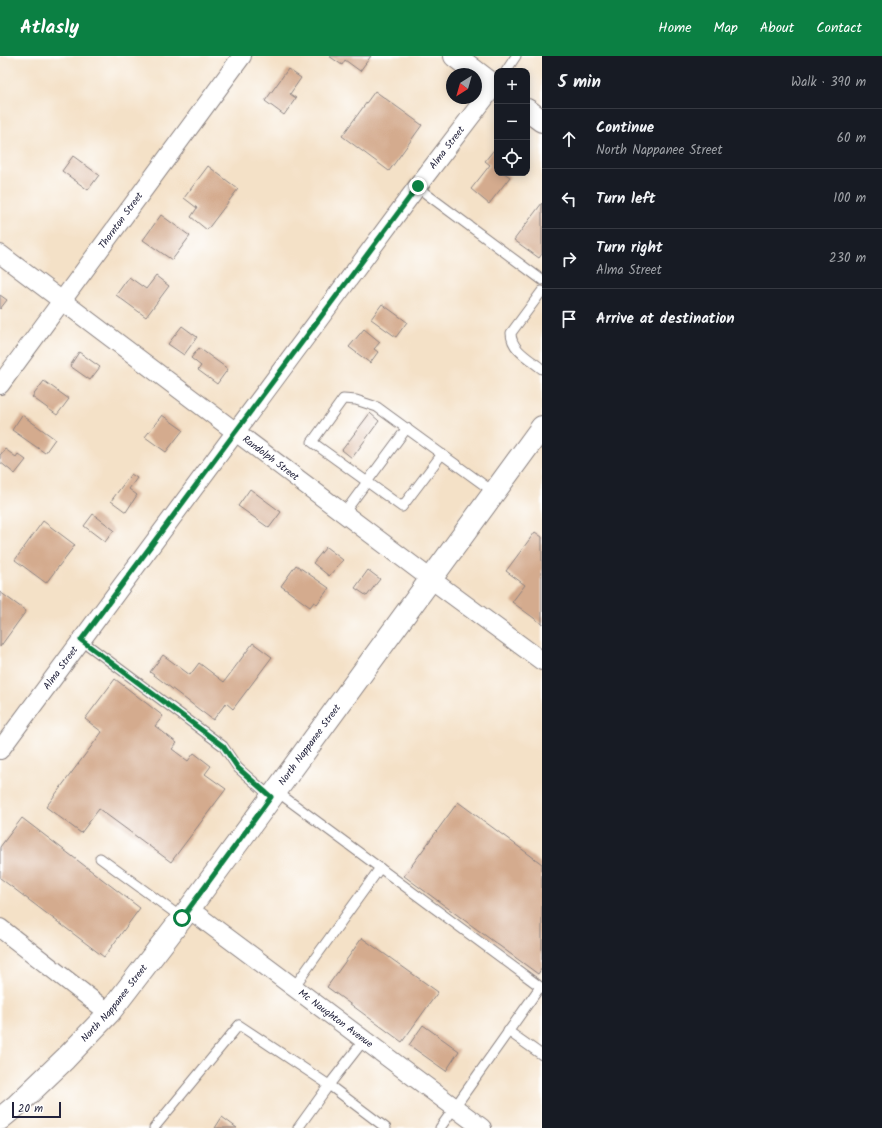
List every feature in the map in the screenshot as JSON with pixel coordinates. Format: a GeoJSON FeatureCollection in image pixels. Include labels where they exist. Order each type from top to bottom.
{"type":"FeatureCollection","features":[{"type":"Feature","properties":{"kind":"main road"},"geometry":{"type":"LineString","coordinates":[[455,56],[494,80]]}},
{"type":"Feature","properties":{"kind":"main road"},"geometry":{"type":"LineString","coordinates":[[530,112],[542,121]]}},
{"type":"Feature","properties":{"kind":"main road","name":"North Nappanee Street"},"geometry":{"type":"LineString","coordinates":[[0,1119],[17,1105],[65,1059],[109,1013],[186,914],[432,580],[542,427]]}},
{"type":"Feature","properties":{"kind":"street","name":"Thornton Street"},"geometry":{"type":"LineString","coordinates":[[0,385],[242,56]]}},
{"type":"Feature","properties":{"kind":"street","name":"Alma Street"},"geometry":{"type":"LineString","coordinates":[[0,750],[418,186],[494,88]]}},
{"type":"Feature","properties":{"kind":"street","name":"Randolph Street"},"geometry":{"type":"LineString","coordinates":[[0,254],[432,580],[542,661]]}},
{"type":"Feature","properties":{"kind":"street","name":"Mc Naughton Avenue"},"geometry":{"type":"LineString","coordinates":[[186,914],[294,987],[482,1128]]}},
{"type":"Feature","properties":{"kind":"street"},"geometry":{"type":"LineString","coordinates":[[0,928],[109,1013]]}},
{"type":"Feature","properties":{"kind":"lane"},"geometry":{"type":"LineString","coordinates":[[508,68],[516,56]]}},
{"type":"Feature","properties":{"kind":"lane"},"geometry":{"type":"LineString","coordinates":[[418,186],[542,280]]}},
{"type":"Feature","properties":{"kind":"lane"},"geometry":{"type":"LineString","coordinates":[[542,291],[511,333],[511,340],[515,347],[542,369]]}},
{"type":"Feature","properties":{"kind":"lane"},"geometry":{"type":"LineString","coordinates":[[442,454],[402,507],[312,442],[343,399],[356,400],[377,407],[442,454],[495,493]]}},
{"type":"Feature","properties":{"kind":"lane"},"geometry":{"type":"LineString","coordinates":[[344,513],[406,428]]}},
{"type":"Feature","properties":{"kind":"lane"},"geometry":{"type":"LineString","coordinates":[[81,640],[223,746],[238,768],[380,868],[541,987],[508,1031],[440,1128]]}},
{"type":"Feature","properties":{"kind":"lane"},"geometry":{"type":"LineString","coordinates":[[100,858],[186,914]]}},
{"type":"Feature","properties":{"kind":"lane"},"geometry":{"type":"LineString","coordinates":[[294,987],[380,868]]}},
{"type":"Feature","properties":{"kind":"lane"},"geometry":{"type":"LineString","coordinates":[[154,1128],[239,1026],[329,1085],[386,1128]]}},
{"type":"Feature","properties":{"kind":"lane"},"geometry":{"type":"LineString","coordinates":[[508,1031],[542,1055]]}},
{"type":"Feature","properties":{"kind":"lane"},"geometry":{"type":"LineString","coordinates":[[298,1128],[364,1040]]}},
{"type":"Feature","properties":{"kind":"building"},"geometry":{"type":"Polygon","coordinates":[[[329,56],[371,56],[360,71],[345,60],[342,65],[329,56]]]}},
{"type":"Feature","properties":{"kind":"building"},"geometry":{"type":"Polygon","coordinates":[[[288,69],[301,78],[290,94],[296,98],[284,115],[265,101],[288,69]]]}},
{"type":"Feature","properties":{"kind":"building"},"geometry":{"type":"Polygon","coordinates":[[[375,91],[422,125],[389,171],[342,136],[375,91]]]}},
{"type":"Feature","properties":{"kind":"building"},"geometry":{"type":"Polygon","coordinates":[[[494,150],[494,176],[510,177],[489,204],[471,189],[490,165],[485,161],[494,150]]]}},
{"type":"Feature","properties":{"kind":"building"},"geometry":{"type":"Polygon","coordinates":[[[73,156],[99,175],[88,190],[62,171],[73,156]]]}},
{"type":"Feature","properties":{"kind":"building"},"geometry":{"type":"Polygon","coordinates":[[[208,166],[238,189],[207,230],[191,217],[197,208],[184,198],[208,166]]]}},
{"type":"Feature","properties":{"kind":"building"},"geometry":{"type":"Polygon","coordinates":[[[542,203],[542,254],[539,258],[514,240],[542,203]]]}},
{"type":"Feature","properties":{"kind":"building"},"geometry":{"type":"Polygon","coordinates":[[[161,215],[190,236],[172,260],[143,240],[161,215]]]}},
{"type":"Feature","properties":{"kind":"building"},"geometry":{"type":"Polygon","coordinates":[[[156,276],[169,286],[146,317],[116,295],[129,277],[146,289],[156,276]]]}},
{"type":"Feature","properties":{"kind":"building"},"geometry":{"type":"Polygon","coordinates":[[[0,295],[7,300],[0,309],[0,295]]]}},
{"type":"Feature","properties":{"kind":"building"},"geometry":{"type":"Polygon","coordinates":[[[382,304],[407,322],[396,337],[371,319],[382,304]]]}},
{"type":"Feature","properties":{"kind":"building"},"geometry":{"type":"Polygon","coordinates":[[[182,326],[197,337],[184,355],[168,344],[182,326]]]}},
{"type":"Feature","properties":{"kind":"building"},"geometry":{"type":"Polygon","coordinates":[[[364,329],[380,342],[374,349],[378,352],[370,363],[349,347],[364,329]]]}},
{"type":"Feature","properties":{"kind":"building"},"geometry":{"type":"Polygon","coordinates":[[[199,348],[228,369],[217,384],[198,370],[201,366],[191,358],[199,348]]]}},
{"type":"Feature","properties":{"kind":"building"},"geometry":{"type":"Polygon","coordinates":[[[79,352],[100,367],[90,380],[70,366],[79,352]]]}},
{"type":"Feature","properties":{"kind":"building"},"geometry":{"type":"Polygon","coordinates":[[[44,381],[69,399],[57,415],[32,397],[44,381]]]}},
{"type":"Feature","properties":{"kind":"building"},"geometry":{"type":"Polygon","coordinates":[[[370,413],[379,421],[352,458],[342,450],[370,413]]]}},
{"type":"Feature","properties":{"kind":"building"},"geometry":{"type":"Polygon","coordinates":[[[22,415],[55,439],[45,453],[12,430],[22,415]]]}},
{"type":"Feature","properties":{"kind":"building"},"geometry":{"type":"Polygon","coordinates":[[[162,415],[183,430],[166,452],[145,437],[162,415]]]}},
{"type":"Feature","properties":{"kind":"building"},"geometry":{"type":"Polygon","coordinates":[[[5,449],[16,457],[18,454],[26,460],[15,474],[0,462],[0,455],[5,449]]]}},
{"type":"Feature","properties":{"kind":"building"},"geometry":{"type":"Polygon","coordinates":[[[131,474],[137,478],[129,489],[137,495],[126,512],[111,501],[131,474]]]}},
{"type":"Feature","properties":{"kind":"building"},"geometry":{"type":"Polygon","coordinates":[[[250,489],[281,512],[269,528],[238,506],[250,489]]]}},
{"type":"Feature","properties":{"kind":"building"},"geometry":{"type":"Polygon","coordinates":[[[93,514],[114,530],[105,542],[84,526],[93,514]]]}},
{"type":"Feature","properties":{"kind":"building"},"geometry":{"type":"Polygon","coordinates":[[[43,521],[75,545],[46,583],[15,560],[43,521]]]}},
{"type":"Feature","properties":{"kind":"building"},"geometry":{"type":"Polygon","coordinates":[[[535,532],[542,537],[542,624],[512,602],[525,585],[506,571],[535,532]]]}},
{"type":"Feature","properties":{"kind":"building"},"geometry":{"type":"Polygon","coordinates":[[[326,547],[343,560],[329,576],[313,563],[326,547]]]}},
{"type":"Feature","properties":{"kind":"building"},"geometry":{"type":"Polygon","coordinates":[[[296,565],[329,588],[317,604],[314,602],[310,607],[281,586],[296,565]]]}},
{"type":"Feature","properties":{"kind":"building"},"geometry":{"type":"Polygon","coordinates":[[[368,570],[380,579],[367,596],[355,588],[368,570]]]}},
{"type":"Feature","properties":{"kind":"building"},"geometry":{"type":"Polygon","coordinates":[[[0,592],[26,611],[0,647],[0,592]]]}},
{"type":"Feature","properties":{"kind":"building"},"geometry":{"type":"Polygon","coordinates":[[[253,643],[272,657],[233,709],[226,703],[213,720],[150,672],[163,655],[190,675],[199,663],[224,682],[253,643]]]}},
{"type":"Feature","properties":{"kind":"building"},"geometry":{"type":"Polygon","coordinates":[[[115,679],[163,716],[155,726],[177,743],[172,749],[188,761],[194,753],[211,766],[205,774],[226,789],[171,862],[99,809],[81,833],[46,807],[102,732],[85,719],[115,679]]]}},
{"type":"Feature","properties":{"kind":"building"},"geometry":{"type":"Polygon","coordinates":[[[458,802],[542,864],[542,968],[538,974],[404,876],[458,802]]]}},
{"type":"Feature","properties":{"kind":"building"},"geometry":{"type":"Polygon","coordinates":[[[22,818],[140,908],[104,957],[0,878],[0,847],[22,818]]]}},
{"type":"Feature","properties":{"kind":"building"},"geometry":{"type":"Polygon","coordinates":[[[362,938],[438,992],[402,1042],[327,987],[362,938]]]}},
{"type":"Feature","properties":{"kind":"building"},"geometry":{"type":"Polygon","coordinates":[[[423,1025],[459,1051],[446,1071],[409,1045],[423,1025]]]}},
{"type":"Feature","properties":{"kind":"building"},"geometry":{"type":"Polygon","coordinates":[[[222,1117],[237,1128],[215,1128],[222,1117]]]}},
{"type":"Feature","properties":{"kind":"route"},"geometry":{"type":"LineString","coordinates":[[182,918],[271,797],[238,768],[223,746],[81,640],[418,186]]}}]}
